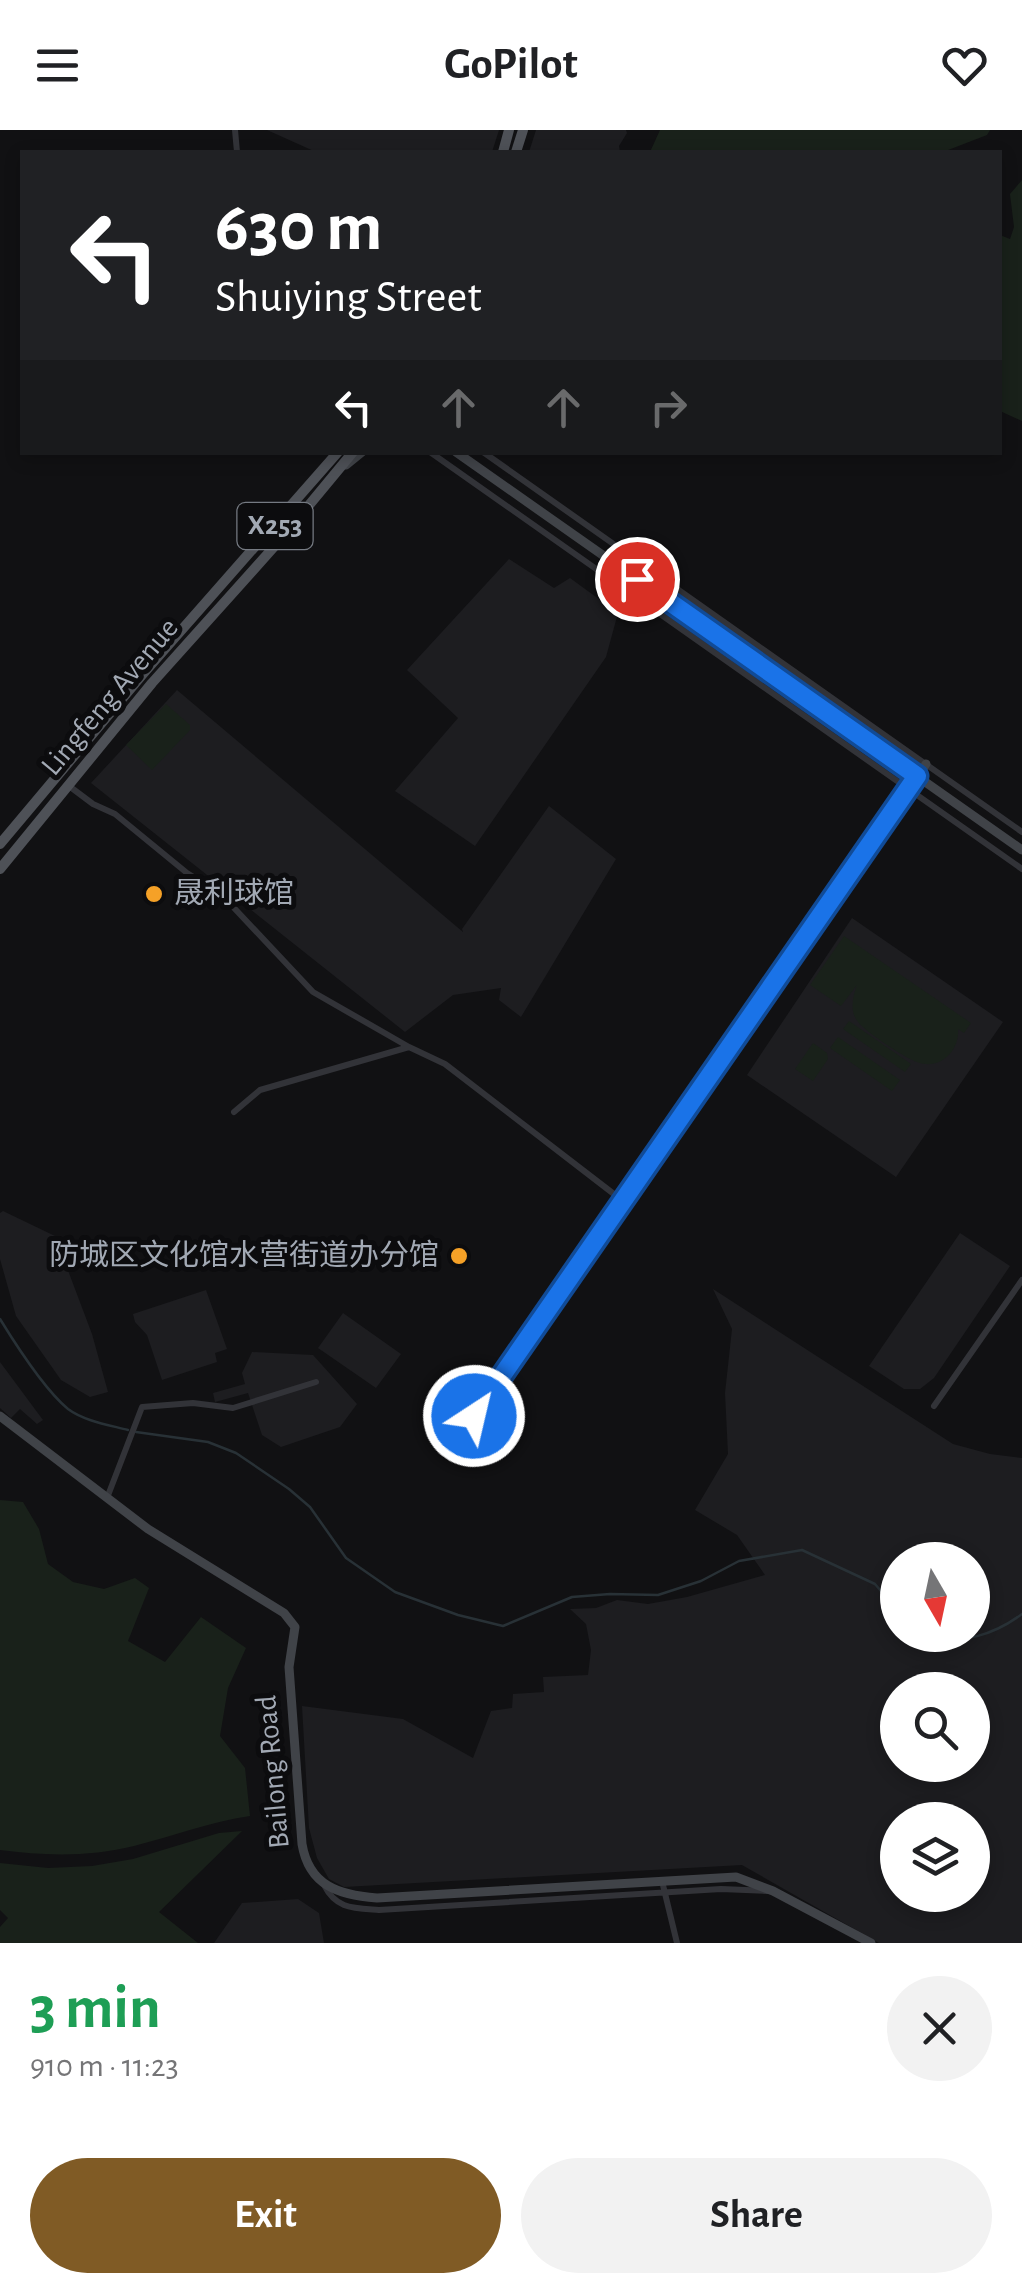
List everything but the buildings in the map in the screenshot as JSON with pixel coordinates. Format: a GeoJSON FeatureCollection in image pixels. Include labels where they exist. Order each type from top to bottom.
{"type":"FeatureCollection","features":[{"type":"Feature","properties":{"kind":"main road","name":"Lingfeng Avenue"},"geometry":{"type":"LineString","coordinates":[[0,844],[335,455]]}},
{"type":"Feature","properties":{"kind":"main road","name":"X253"},"geometry":{"type":"LineString","coordinates":[[340,470],[351,455]]}},
{"type":"Feature","properties":{"kind":"main road","name":"Lingfeng Avenue"},"geometry":{"type":"LineString","coordinates":[[0,869],[340,470]]}},
{"type":"Feature","properties":{"kind":"street"},"geometry":{"type":"LineString","coordinates":[[340,470],[358,455]]}},
{"type":"Feature","properties":{"kind":"street"},"geometry":{"type":"LineString","coordinates":[[434,455],[1022,869]]}},
{"type":"Feature","properties":{"kind":"street"},"geometry":{"type":"LineString","coordinates":[[459,455],[1022,850]]}},
{"type":"Feature","properties":{"kind":"street"},"geometry":{"type":"LineString","coordinates":[[487,455],[1022,832]]}},
{"type":"Feature","properties":{"kind":"street"},"geometry":{"type":"LineString","coordinates":[[474,1416],[926,764]]}},
{"type":"Feature","properties":{"kind":"street"},"geometry":{"type":"LineString","coordinates":[[68,785],[114,814],[187,873],[222,894],[313,992],[445,1064],[623,1201]]}},
{"type":"Feature","properties":{"kind":"street"},"geometry":{"type":"LineString","coordinates":[[234,1112],[260,1090],[409,1047]]}},
{"type":"Feature","properties":{"kind":"street"},"geometry":{"type":"LineString","coordinates":[[934,1406],[1022,1280]]}},
{"type":"Feature","properties":{"kind":"street"},"geometry":{"type":"LineString","coordinates":[[107,1498],[142,1407],[192,1403],[233,1408],[316,1382]]}},
{"type":"Feature","properties":{"kind":"street","name":"Bailong Road"},"geometry":{"type":"LineString","coordinates":[[0,1416],[148,1529],[284,1613],[295,1626],[289,1666],[302,1844],[309,1867],[324,1885]]}},
{"type":"Feature","properties":{"kind":"street"},"geometry":{"type":"LineString","coordinates":[[324,1885],[346,1894],[377,1898],[736,1877],[774,1891],[871,1943]]}},
{"type":"Feature","properties":{"kind":"street"},"geometry":{"type":"LineString","coordinates":[[662,1882],[677,1943]]}},
{"type":"Feature","properties":{"kind":"street"},"geometry":{"type":"LineString","coordinates":[[324,1885],[330,1898],[341,1906],[378,1910],[665,1893],[774,1891]]}},
{"type":"Feature","properties":{"kind":"shaded area"},"geometry":{"type":"Polygon","coordinates":[[[267,130],[499,130],[493,150],[312,150],[267,130]]]}},
{"type":"Feature","properties":{"kind":"shaded area"},"geometry":{"type":"Polygon","coordinates":[[[536,130],[627,133],[620,150],[530,150],[536,130]]]}},
{"type":"Feature","properties":{"kind":"shaded area"},"geometry":{"type":"Polygon","coordinates":[[[660,130],[990,130],[987,135],[948,150],[651,150],[660,130]]]}},
{"type":"Feature","properties":{"kind":"shaded area"},"geometry":{"type":"Polygon","coordinates":[[[1022,180],[1022,421],[1002,412],[1002,236],[1010,239],[1014,227],[1010,194],[1022,180]]]}},
{"type":"Feature","properties":{"kind":"shaded area"},"geometry":{"type":"Polygon","coordinates":[[[509,559],[554,588],[570,578],[618,613],[606,657],[475,846],[395,791],[458,718],[407,670],[509,559]]]}},
{"type":"Feature","properties":{"kind":"shaded area"},"geometry":{"type":"Polygon","coordinates":[[[177,690],[463,932],[549,806],[616,859],[521,1017],[499,1000],[501,988],[453,995],[405,1032],[91,783],[177,690]]]}},
{"type":"Feature","properties":{"kind":"shaded area"},"geometry":{"type":"Polygon","coordinates":[[[166,704],[190,725],[190,730],[152,770],[126,745],[166,704]]]}},
{"type":"Feature","properties":{"kind":"shaded area"},"geometry":{"type":"Polygon","coordinates":[[[852,918],[1003,1022],[896,1177],[747,1075],[852,918]]]}},
{"type":"Feature","properties":{"kind":"shaded area"},"geometry":{"type":"Polygon","coordinates":[[[844,936],[971,1023],[964,1033],[958,1029],[956,1045],[946,1057],[933,1064],[917,1062],[869,1032],[853,1013],[857,985],[841,1006],[810,985],[844,936]]]}},
{"type":"Feature","properties":{"kind":"shaded area"},"geometry":{"type":"Polygon","coordinates":[[[849,1021],[911,1064],[905,1072],[843,1029],[849,1021]]]}},
{"type":"Feature","properties":{"kind":"shaded area"},"geometry":{"type":"Polygon","coordinates":[[[838,1037],[900,1080],[892,1091],[830,1048],[838,1037]]]}},
{"type":"Feature","properties":{"kind":"shaded area"},"geometry":{"type":"Polygon","coordinates":[[[813,1043],[827,1053],[828,1059],[813,1081],[795,1069],[813,1043]]]}},
{"type":"Feature","properties":{"kind":"shaded area"},"geometry":{"type":"Polygon","coordinates":[[[3,1211],[55,1236],[92,1334],[108,1392],[90,1397],[61,1380],[16,1316],[0,1259],[3,1211]]]}},
{"type":"Feature","properties":{"kind":"shaded area"},"geometry":{"type":"Polygon","coordinates":[[[960,1233],[1010,1266],[934,1378],[920,1389],[904,1389],[869,1366],[960,1233]]]}},
{"type":"Feature","properties":{"kind":"shaded area"},"geometry":{"type":"Polygon","coordinates":[[[713,1289],[953,1444],[1022,1458],[1022,1943],[879,1943],[742,1865],[344,1887],[329,1879],[317,1858],[309,1828],[302,1706],[403,1719],[473,1758],[491,1711],[512,1708],[513,1694],[544,1692],[543,1677],[588,1675],[591,1650],[586,1624],[570,1609],[596,1608],[617,1600],[648,1604],[765,1575],[737,1535],[695,1510],[728,1454],[725,1393],[732,1329],[713,1289]]]}},
{"type":"Feature","properties":{"kind":"shaded area"},"geometry":{"type":"Polygon","coordinates":[[[206,1290],[227,1349],[215,1353],[217,1362],[162,1380],[147,1335],[133,1314],[206,1290]]]}},
{"type":"Feature","properties":{"kind":"shaded area"},"geometry":{"type":"Polygon","coordinates":[[[343,1313],[401,1354],[376,1388],[318,1348],[343,1313]]]}},
{"type":"Feature","properties":{"kind":"shaded area"},"geometry":{"type":"Polygon","coordinates":[[[252,1352],[313,1355],[357,1404],[340,1427],[281,1447],[262,1435],[248,1393],[215,1402],[213,1393],[245,1384],[242,1373],[252,1352]]]}},
{"type":"Feature","properties":{"kind":"shaded area"},"geometry":{"type":"Polygon","coordinates":[[[0,1362],[43,1420],[37,1424],[20,1409],[11,1418],[0,1408],[0,1362]]]}},
{"type":"Feature","properties":{"kind":"shaded area"},"geometry":{"type":"Polygon","coordinates":[[[0,1500],[23,1502],[39,1529],[48,1564],[73,1582],[104,1589],[135,1578],[149,1588],[128,1641],[165,1662],[201,1617],[246,1648],[228,1688],[220,1736],[245,1768],[250,1816],[101,1852],[0,1850],[0,1500]]]}},
{"type":"Feature","properties":{"kind":"shaded area"},"geometry":{"type":"Polygon","coordinates":[[[242,1831],[159,1912],[198,1943],[0,1943],[0,1927],[8,1918],[0,1910],[0,1863],[48,1868],[92,1866],[133,1859],[219,1833],[242,1831]]]}},
{"type":"Feature","properties":{"kind":"shaded area"},"geometry":{"type":"Polygon","coordinates":[[[298,1899],[319,1913],[324,1943],[214,1943],[242,1903],[298,1899]]]}},
{"type":"Feature","properties":{"kind":"waterway"},"geometry":{"type":"LineString","coordinates":[[0,1319],[40,1379],[68,1409],[89,1420],[128,1430]]}},
{"type":"Feature","properties":{"kind":"waterway"},"geometry":{"type":"LineString","coordinates":[[136,1432],[208,1442],[236,1453],[310,1507],[346,1558],[395,1592],[458,1615],[503,1626],[572,1597],[658,1595],[701,1581],[739,1561],[802,1550],[880,1590]]}},
{"type":"Feature","properties":{"kind":"waterway"},"geometry":{"type":"LineString","coordinates":[[990,1631],[1022,1614]]}},
{"type":"Feature","properties":{"kind":"place","name":"晟利球馆"},"geometry":{"type":"Point","coordinates":[154,894]}},
{"type":"Feature","properties":{"kind":"place","name":"防城区文化馆水营街道办分馆"},"geometry":{"type":"Point","coordinates":[459,1256]}},
{"type":"Feature","properties":{"kind":"route"},"geometry":{"type":"LineString","coordinates":[[474,1416],[917,776],[637,579]]}}]}
